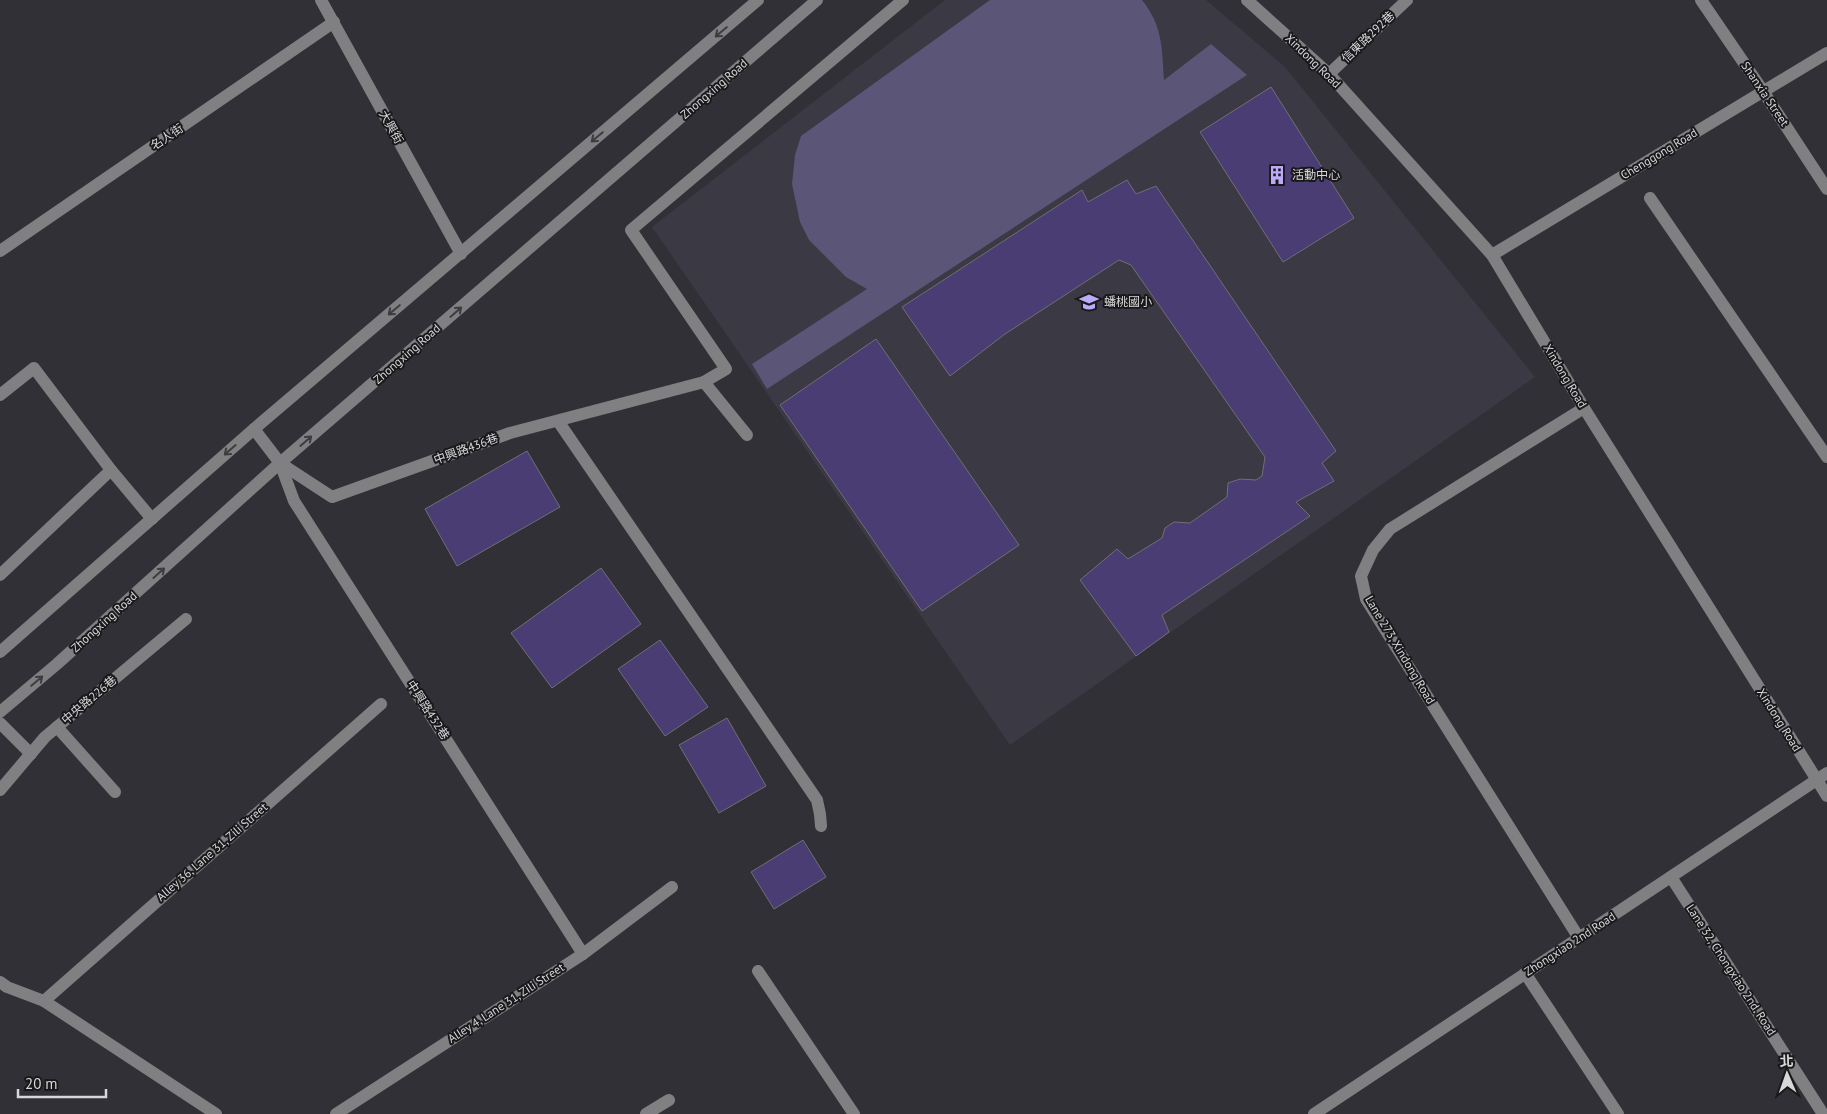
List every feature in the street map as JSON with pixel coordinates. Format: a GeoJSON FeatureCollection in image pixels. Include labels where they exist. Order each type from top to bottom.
{"type":"FeatureCollection","features":[{"type":"Feature","properties":{"kind":"street","name":"大興街"},"geometry":{"type":"LineString","coordinates":[[321,0],[461,254]]}},
{"type":"Feature","properties":{"kind":"street"},"geometry":{"type":"LineString","coordinates":[[0,652],[254,429],[758,0]]}},
{"type":"Feature","properties":{"kind":"street","name":"Zhongxing Road"},"geometry":{"type":"LineString","coordinates":[[0,712],[58,664],[280,463],[817,0]]}},
{"type":"Feature","properties":{"kind":"street","name":"中興路436巷"},"geometry":{"type":"LineString","coordinates":[[254,429],[280,463],[332,497],[510,433],[704,382],[726,369],[631,230],[903,0]]}},
{"type":"Feature","properties":{"kind":"street","name":"Xindong Road"},"geometry":{"type":"LineString","coordinates":[[1247,0],[1330,74],[1492,255],[1584,408],[1822,777],[1827,796]]}},
{"type":"Feature","properties":{"kind":"street","name":"信東路292巷"},"geometry":{"type":"LineString","coordinates":[[1330,74],[1408,0]]}},
{"type":"Feature","properties":{"kind":"street","name":"Shanxia Street"},"geometry":{"type":"LineString","coordinates":[[1701,0],[1827,190]]}},
{"type":"Feature","properties":{"kind":"street","name":"名人街"},"geometry":{"type":"LineString","coordinates":[[0,251],[334,22]]}},
{"type":"Feature","properties":{"kind":"street","name":"Chenggong Road"},"geometry":{"type":"LineString","coordinates":[[1492,255],[1827,53]]}},
{"type":"Feature","properties":{"kind":"street"},"geometry":{"type":"LineString","coordinates":[[1650,198],[1827,457]]}},
{"type":"Feature","properties":{"kind":"street"},"geometry":{"type":"LineString","coordinates":[[0,395],[34,368],[111,470],[152,519]]}},
{"type":"Feature","properties":{"kind":"street"},"geometry":{"type":"LineString","coordinates":[[704,382],[747,435]]}},
{"type":"Feature","properties":{"kind":"street","name":"Lane 273, Xindong Road"},"geometry":{"type":"LineString","coordinates":[[1579,938],[1366,598],[1361,576],[1373,550],[1390,529],[1584,408]]}},
{"type":"Feature","properties":{"kind":"street"},"geometry":{"type":"LineString","coordinates":[[558,420],[817,800],[821,826]]}},
{"type":"Feature","properties":{"kind":"street","name":"中興路432巷"},"geometry":{"type":"LineString","coordinates":[[280,463],[294,501],[583,954]]}},
{"type":"Feature","properties":{"kind":"street"},"geometry":{"type":"LineString","coordinates":[[0,575],[111,470]]}},
{"type":"Feature","properties":{"kind":"street","name":"中央路226巷"},"geometry":{"type":"LineString","coordinates":[[0,790],[45,737],[186,619]]}},
{"type":"Feature","properties":{"kind":"street","name":"Alley 36, Lane 31, Zili Street"},"geometry":{"type":"LineString","coordinates":[[44,1001],[381,704]]}},
{"type":"Feature","properties":{"kind":"street"},"geometry":{"type":"LineString","coordinates":[[0,722],[30,754]]}},
{"type":"Feature","properties":{"kind":"street"},"geometry":{"type":"LineString","coordinates":[[57,727],[115,792]]}},
{"type":"Feature","properties":{"kind":"street","name":"Zhongxiao 2nd Road"},"geometry":{"type":"LineString","coordinates":[[1314,1114],[1822,777]]}},
{"type":"Feature","properties":{"kind":"street","name":"Lane 32, Chongxiao 2nd. Road"},"geometry":{"type":"LineString","coordinates":[[1671,877],[1823,1114]]}},
{"type":"Feature","properties":{"kind":"street","name":"Alley 4, Lane 31, Zili Street"},"geometry":{"type":"LineString","coordinates":[[336,1114],[583,954],[672,886]]}},
{"type":"Feature","properties":{"kind":"street"},"geometry":{"type":"LineString","coordinates":[[758,971],[854,1114]]}},
{"type":"Feature","properties":{"kind":"street"},"geometry":{"type":"LineString","coordinates":[[1525,973],[1618,1114]]}},
{"type":"Feature","properties":{"kind":"street"},"geometry":{"type":"LineString","coordinates":[[0,982],[7,987],[44,1001],[216,1114]]}},
{"type":"Feature","properties":{"kind":"street"},"geometry":{"type":"LineString","coordinates":[[646,1114],[669,1100]]}},
{"type":"Feature","properties":{"kind":"shaded area","name":"蟠桃國小"},"geometry":{"type":"Polygon","coordinates":[[[945,0],[1206,0],[1285,67],[1535,377],[1010,745],[652,227],[945,0]]]}},
{"type":"Feature","properties":{"kind":"shaded area"},"geometry":{"type":"Polygon","coordinates":[[[990,0],[1142,0],[1158,29],[1162,48],[1164,80],[1211,44],[1247,75],[767,389],[752,364],[867,289],[846,277],[809,240],[800,222],[792,184],[795,155],[801,136],[990,0]]]}},
{"type":"Feature","properties":{"kind":"building","name":"活動中心"},"geometry":{"type":"Polygon","coordinates":[[[1271,87],[1354,218],[1283,262],[1200,132],[1271,87]]]}},
{"type":"Feature","properties":{"kind":"building"},"geometry":{"type":"Polygon","coordinates":[[[1127,180],[1136,194],[1156,186],[1336,451],[1322,463],[1334,481],[1296,502],[1310,516],[1162,615],[1169,632],[1136,656],[1080,580],[1117,549],[1128,559],[1162,538],[1165,528],[1174,522],[1190,523],[1227,497],[1228,483],[1240,479],[1256,480],[1262,476],[1265,457],[1131,265],[1119,260],[1005,334],[950,376],[902,307],[1082,190],[1088,202],[1127,180]]]}},
{"type":"Feature","properties":{"kind":"building"},"geometry":{"type":"Polygon","coordinates":[[[876,339],[1019,545],[922,611],[780,405],[876,339]]]}},
{"type":"Feature","properties":{"kind":"building"},"geometry":{"type":"Polygon","coordinates":[[[527,451],[560,507],[457,566],[425,509],[527,451]]]}},
{"type":"Feature","properties":{"kind":"building"},"geometry":{"type":"Polygon","coordinates":[[[601,568],[641,624],[552,688],[511,633],[601,568]]]}},
{"type":"Feature","properties":{"kind":"building"},"geometry":{"type":"Polygon","coordinates":[[[660,640],[708,707],[665,736],[618,669],[660,640]]]}},
{"type":"Feature","properties":{"kind":"building"},"geometry":{"type":"Polygon","coordinates":[[[727,718],[766,786],[719,813],[679,745],[727,718]]]}},
{"type":"Feature","properties":{"kind":"building"},"geometry":{"type":"Polygon","coordinates":[[[803,840],[826,877],[774,909],[751,872],[803,840]]]}},
{"type":"Feature","properties":{"kind":"place","name":"活動中心"},"geometry":{"type":"Point","coordinates":[1277,175]}},
{"type":"Feature","properties":{"kind":"place","name":"蟠桃國小"},"geometry":{"type":"Point","coordinates":[1089,302]}}]}
